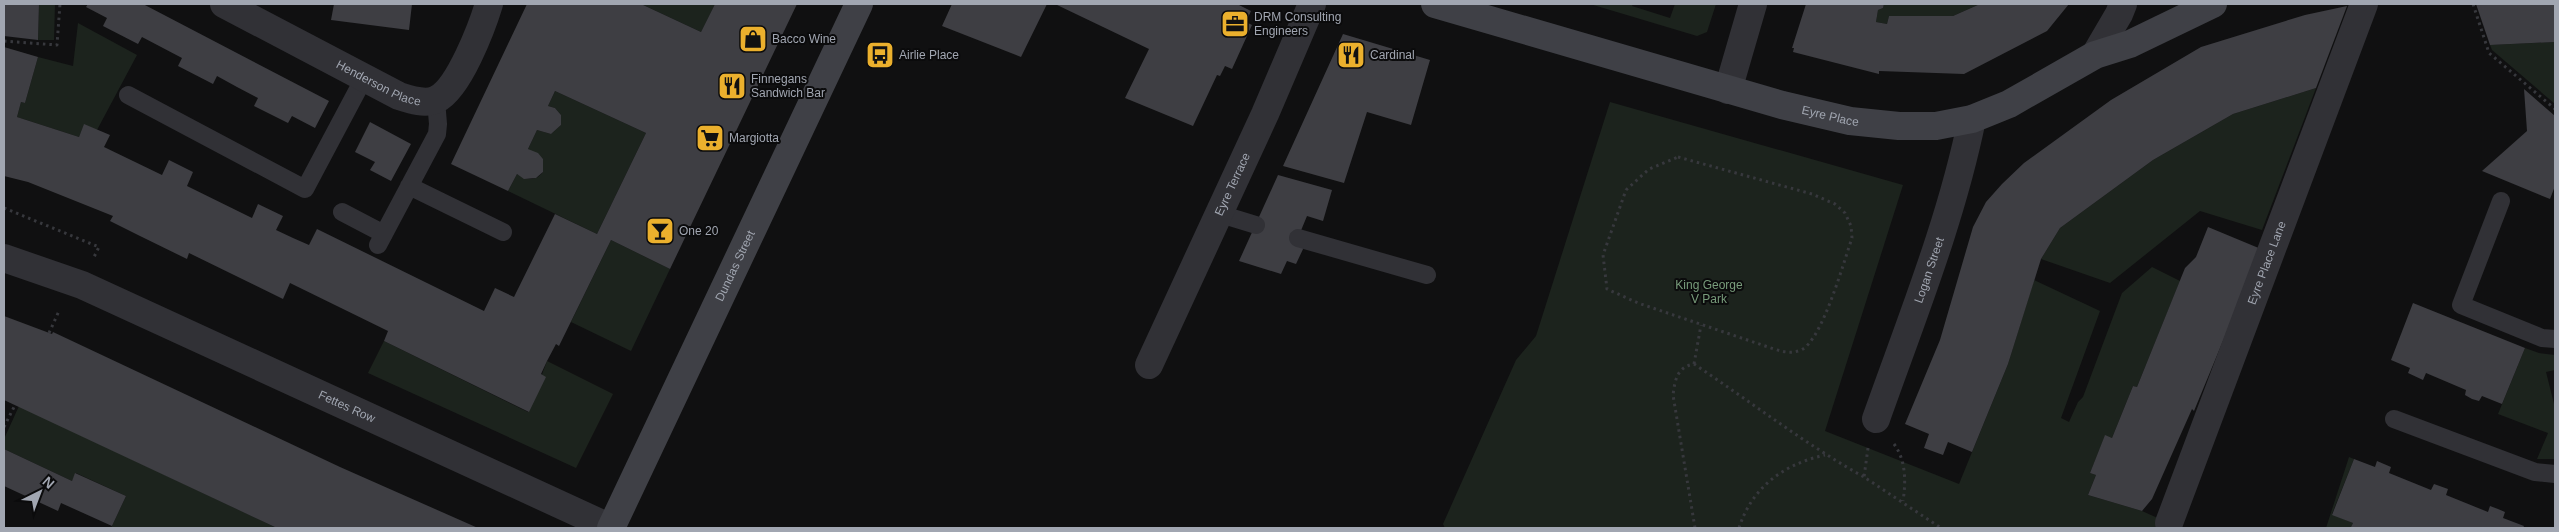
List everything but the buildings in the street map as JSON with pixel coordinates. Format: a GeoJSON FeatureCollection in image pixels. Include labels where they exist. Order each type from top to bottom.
{"type":"FeatureCollection","features":[{"type":"Feature","properties":{"kind":"main road","name":"Dundas Street"},"geometry":{"type":"LineString","coordinates":[[611,528],[858,4]]}},
{"type":"Feature","properties":{"kind":"main road","name":"Eyre Place"},"geometry":{"type":"LineString","coordinates":[[1435,4],[1728,90],[1850,121],[1899,126],[1936,126],[1972,119],[2009,104],[2095,56],[2130,44],[2214,4]]}},
{"type":"Feature","properties":{"kind":"street","name":"Henderson Place"},"geometry":{"type":"LineString","coordinates":[[224,4],[364,78],[409,99],[421,102],[436,100],[450,88],[483,27],[489,4]]}},
{"type":"Feature","properties":{"kind":"street","name":"Eyre Terrace"},"geometry":{"type":"LineString","coordinates":[[1150,365],[1220,214],[1312,4]]}},
{"type":"Feature","properties":{"kind":"street"},"geometry":{"type":"LineString","coordinates":[[1728,90],[1753,4]]}},
{"type":"Feature","properties":{"kind":"street"},"geometry":{"type":"LineString","coordinates":[[2095,56],[2123,4]]}},
{"type":"Feature","properties":{"kind":"street","name":"Eyre Place Lane"},"geometry":{"type":"LineString","coordinates":[[2169,523],[2364,4]]}},
{"type":"Feature","properties":{"kind":"street","name":"Logan Street"},"geometry":{"type":"LineString","coordinates":[[1876,418],[1942,231],[1962,168],[1972,119]]}},
{"type":"Feature","properties":{"kind":"street","name":"Fettes Row"},"geometry":{"type":"LineString","coordinates":[[4,258],[82,285],[611,528]]}},
{"type":"Feature","properties":{"kind":"lane"},"geometry":{"type":"LineString","coordinates":[[128,94],[305,189],[364,78]]}},
{"type":"Feature","properties":{"kind":"lane"},"geometry":{"type":"LineString","coordinates":[[342,212],[381,239],[437,134],[436,100]]}},
{"type":"Feature","properties":{"kind":"lane"},"geometry":{"type":"LineString","coordinates":[[409,186],[503,232]]}},
{"type":"Feature","properties":{"kind":"lane"},"geometry":{"type":"LineString","coordinates":[[2501,201],[2461,306],[2542,338],[2555,339]]}},
{"type":"Feature","properties":{"kind":"lane"},"geometry":{"type":"LineString","coordinates":[[1220,214],[1256,225]]}},
{"type":"Feature","properties":{"kind":"lane"},"geometry":{"type":"LineString","coordinates":[[1298,238],[1427,275]]}},
{"type":"Feature","properties":{"kind":"lane"},"geometry":{"type":"LineString","coordinates":[[2394,419],[2535,472],[2555,474]]}},
{"type":"Feature","properties":{"kind":"path"},"geometry":{"type":"LineString","coordinates":[[4,41],[57,45],[60,4]]}},
{"type":"Feature","properties":{"kind":"path"},"geometry":{"type":"LineString","coordinates":[[2473,4],[2489,53],[2555,110]]}},
{"type":"Feature","properties":{"kind":"path"},"geometry":{"type":"LineString","coordinates":[[1678,157],[1812,194],[1835,204],[1845,213],[1851,226],[1852,238],[1824,316],[1813,339],[1802,350],[1790,353],[1701,325],[1638,303],[1607,288],[1604,255],[1626,190],[1649,168],[1678,157]]}},
{"type":"Feature","properties":{"kind":"path"},"geometry":{"type":"LineString","coordinates":[[4,208],[99,247],[82,285]]}},
{"type":"Feature","properties":{"kind":"path"},"geometry":{"type":"LineString","coordinates":[[49,333],[59,311]]}},
{"type":"Feature","properties":{"kind":"path"},"geometry":{"type":"LineString","coordinates":[[1694,364],[1701,325]]}},
{"type":"Feature","properties":{"kind":"path"},"geometry":{"type":"LineString","coordinates":[[1694,364],[1762,409],[1826,455],[1903,501],[1941,528]]}},
{"type":"Feature","properties":{"kind":"path"},"geometry":{"type":"LineString","coordinates":[[1694,364],[1682,368],[1677,376],[1673,395],[1695,528]]}},
{"type":"Feature","properties":{"kind":"path"},"geometry":{"type":"LineString","coordinates":[[4,427],[15,405]]}},
{"type":"Feature","properties":{"kind":"path"},"geometry":{"type":"LineString","coordinates":[[1864,477],[1868,448],[1876,418]]}},
{"type":"Feature","properties":{"kind":"path"},"geometry":{"type":"LineString","coordinates":[[1876,418],[1901,453],[1906,486],[1903,501]]}},
{"type":"Feature","properties":{"kind":"path"},"geometry":{"type":"LineString","coordinates":[[1739,528],[1751,502],[1776,475],[1808,459],[1826,455]]}},
{"type":"Feature","properties":{"kind":"green space"},"geometry":{"type":"Polygon","coordinates":[[[39,4],[55,4],[54,40],[38,40],[39,4]]]}},
{"type":"Feature","properties":{"kind":"green space"},"geometry":{"type":"Polygon","coordinates":[[[641,4],[715,4],[701,32],[641,4]]]}},
{"type":"Feature","properties":{"kind":"green space"},"geometry":{"type":"Polygon","coordinates":[[[1590,4],[1633,4],[1632,6],[1670,18],[1675,4],[1716,4],[1707,32],[1697,36],[1590,4]]]}},
{"type":"Feature","properties":{"kind":"green space"},"geometry":{"type":"Polygon","coordinates":[[[1884,4],[1980,4],[1953,16],[1889,16],[1887,24],[1876,22],[1878,10],[1883,8],[1884,4]]]}},
{"type":"Feature","properties":{"kind":"green space"},"geometry":{"type":"Polygon","coordinates":[[[78,23],[137,55],[97,130],[84,125],[79,137],[17,117],[21,102],[25,103],[38,57],[73,66],[78,23]]]}},
{"type":"Feature","properties":{"kind":"green space"},"geometry":{"type":"Polygon","coordinates":[[[2555,42],[2555,104],[2492,50],[2490,45],[2555,42]]]}},
{"type":"Feature","properties":{"kind":"green space"},"geometry":{"type":"Polygon","coordinates":[[[2316,88],[2262,230],[2200,211],[2110,283],[2041,259],[2060,228],[2153,160],[2233,114],[2316,88]]]}},
{"type":"Feature","properties":{"kind":"green space"},"geometry":{"type":"Polygon","coordinates":[[[555,91],[646,133],[597,234],[508,191],[517,174],[524,178],[534,179],[543,172],[543,159],[528,149],[537,130],[551,134],[561,125],[561,115],[555,108],[548,106],[555,91]]]}},
{"type":"Feature","properties":{"kind":"green space","name":"King George V Park"},"geometry":{"type":"Polygon","coordinates":[[[1610,102],[1903,185],[1825,431],[1959,484],[2008,364],[2034,280],[2100,311],[2061,418],[2069,422],[2078,402],[2083,397],[2122,293],[2152,267],[2180,281],[2137,387],[2133,386],[2112,438],[2105,436],[2090,473],[2096,475],[2088,495],[2142,511],[2180,528],[1445,528],[1443,524],[1516,360],[1536,336],[1610,102]]]}},
{"type":"Feature","properties":{"kind":"green space"},"geometry":{"type":"Polygon","coordinates":[[[611,240],[670,269],[631,351],[571,322],[611,240]]]}},
{"type":"Feature","properties":{"kind":"green space"},"geometry":{"type":"Polygon","coordinates":[[[384,341],[528,412],[547,361],[613,394],[576,468],[368,373],[384,341]]]}},
{"type":"Feature","properties":{"kind":"green space"},"geometry":{"type":"Polygon","coordinates":[[[2525,348],[2539,353],[2555,355],[2555,370],[2546,372],[2555,408],[2555,459],[2537,459],[2548,433],[2498,414],[2525,348]]]}},
{"type":"Feature","properties":{"kind":"green space"},"geometry":{"type":"Polygon","coordinates":[[[19,406],[277,528],[111,528],[126,496],[76,473],[72,481],[4,449],[4,439],[19,406]]]}},
{"type":"Feature","properties":{"kind":"green space"},"geometry":{"type":"Polygon","coordinates":[[[2349,457],[2354,459],[2332,514],[2353,523],[2351,527],[2354,528],[2326,528],[2349,457]]]}},
{"type":"Feature","properties":{"kind":"place","name":"DRM Consulting Engineers"},"geometry":{"type":"Point","coordinates":[1235,24]}},
{"type":"Feature","properties":{"kind":"place","name":"Bacco Wine"},"geometry":{"type":"Point","coordinates":[753,39]}},
{"type":"Feature","properties":{"kind":"place","name":"Airlie Place"},"geometry":{"type":"Point","coordinates":[880,55]}},
{"type":"Feature","properties":{"kind":"place","name":"Cardinal"},"geometry":{"type":"Point","coordinates":[1351,55]}},
{"type":"Feature","properties":{"kind":"place","name":"Finnegans Sandwich Bar"},"geometry":{"type":"Point","coordinates":[732,86]}},
{"type":"Feature","properties":{"kind":"place","name":"Margiotta"},"geometry":{"type":"Point","coordinates":[710,138]}},
{"type":"Feature","properties":{"kind":"place","name":"One 20"},"geometry":{"type":"Point","coordinates":[660,231]}}]}
